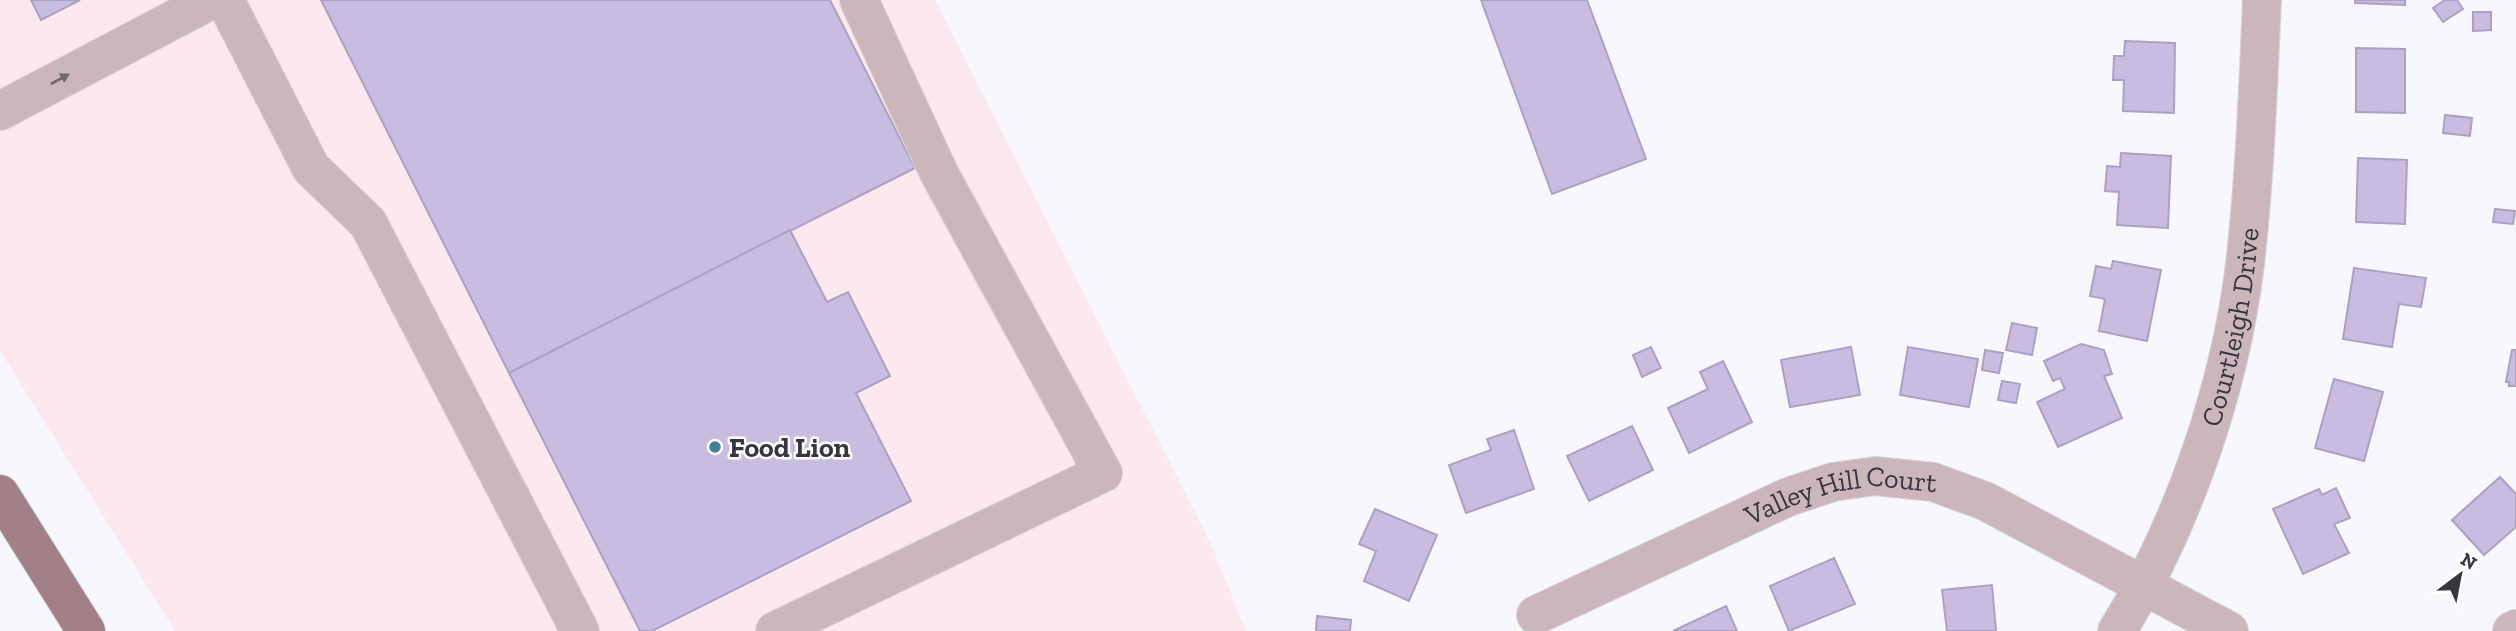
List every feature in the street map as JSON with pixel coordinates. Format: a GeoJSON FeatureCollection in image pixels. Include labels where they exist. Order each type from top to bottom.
{"type":"FeatureCollection","features":[{"type":"Feature","properties":{"kind":"main road"},"geometry":{"type":"LineString","coordinates":[[0,495],[86,631]]}},
{"type":"Feature","properties":{"kind":"street"},"geometry":{"type":"LineString","coordinates":[[0,111],[211,0]]}},
{"type":"Feature","properties":{"kind":"street"},"geometry":{"type":"LineString","coordinates":[[226,0],[311,168],[368,223],[580,631]]}},
{"type":"Feature","properties":{"kind":"street"},"geometry":{"type":"LineString","coordinates":[[775,631],[1103,473],[939,173],[859,0]]}},
{"type":"Feature","properties":{"kind":"street","name":"Courtleigh Drive"},"geometry":{"type":"LineString","coordinates":[[2117,631],[2146,585],[2194,474],[2223,373],[2242,280],[2254,162],[2262,0]]}},
{"type":"Feature","properties":{"kind":"street","name":"Valley Hill Court"},"geometry":{"type":"LineString","coordinates":[[1536,615],[1788,497],[1833,482],[1875,476],[1933,482],[1985,501],[2229,631]]}},
{"type":"Feature","properties":{"kind":"shaded area"},"geometry":{"type":"Polygon","coordinates":[[[0,0],[935,0],[1211,544],[1246,631],[175,631],[0,351],[0,0]]]}},
{"type":"Feature","properties":{"kind":"building"},"geometry":{"type":"Polygon","coordinates":[[[31,0],[80,0],[41,20],[31,0]]]}},
{"type":"Feature","properties":{"kind":"building"},"geometry":{"type":"Polygon","coordinates":[[[321,0],[830,0],[915,168],[509,373],[321,0]]]}},
{"type":"Feature","properties":{"kind":"building"},"geometry":{"type":"Polygon","coordinates":[[[1481,0],[1587,0],[1646,159],[1552,194],[1481,0]]]}},
{"type":"Feature","properties":{"kind":"building"},"geometry":{"type":"Polygon","coordinates":[[[2355,0],[2405,0],[2405,5],[2355,3],[2355,0]]]}},
{"type":"Feature","properties":{"kind":"building"},"geometry":{"type":"Polygon","coordinates":[[[2445,0],[2457,0],[2463,9],[2443,22],[2433,8],[2445,0]]]}},
{"type":"Feature","properties":{"kind":"building"},"geometry":{"type":"Polygon","coordinates":[[[2473,12],[2491,12],[2491,30],[2473,31],[2473,12]]]}},
{"type":"Feature","properties":{"kind":"building"},"geometry":{"type":"Polygon","coordinates":[[[2125,41],[2175,43],[2174,113],[2123,111],[2124,80],[2113,80],[2114,56],[2124,56],[2125,41]]]}},
{"type":"Feature","properties":{"kind":"building"},"geometry":{"type":"Polygon","coordinates":[[[2356,48],[2405,49],[2405,113],[2356,112],[2356,48]]]}},
{"type":"Feature","properties":{"kind":"building"},"geometry":{"type":"Polygon","coordinates":[[[2445,115],[2472,118],[2470,136],[2443,133],[2445,115]]]}},
{"type":"Feature","properties":{"kind":"building"},"geometry":{"type":"Polygon","coordinates":[[[2121,153],[2171,156],[2168,228],[2117,225],[2119,192],[2105,191],[2107,166],[2120,167],[2121,153]]]}},
{"type":"Feature","properties":{"kind":"building"},"geometry":{"type":"Polygon","coordinates":[[[2358,158],[2407,160],[2405,224],[2356,222],[2358,158]]]}},
{"type":"Feature","properties":{"kind":"building"},"geometry":{"type":"Polygon","coordinates":[[[2495,209],[2515,211],[2513,224],[2493,222],[2495,209]]]}},
{"type":"Feature","properties":{"kind":"building","name":"Food Lion"},"geometry":{"type":"Polygon","coordinates":[[[790,230],[827,302],[848,292],[890,376],[856,393],[911,501],[652,631],[640,631],[509,373],[790,230]]]}},
{"type":"Feature","properties":{"kind":"building"},"geometry":{"type":"Polygon","coordinates":[[[2113,261],[2161,270],[2147,341],[2099,331],[2105,299],[2090,296],[2096,266],[2111,269],[2113,261]]]}},
{"type":"Feature","properties":{"kind":"building"},"geometry":{"type":"Polygon","coordinates":[[[2354,268],[2426,278],[2421,307],[2399,304],[2392,347],[2343,339],[2354,268]]]}},
{"type":"Feature","properties":{"kind":"building"},"geometry":{"type":"Polygon","coordinates":[[[2012,323],[2037,328],[2032,355],[2006,350],[2012,323]]]}},
{"type":"Feature","properties":{"kind":"building"},"geometry":{"type":"Polygon","coordinates":[[[2081,344],[2104,350],[2112,374],[2104,376],[2122,418],[2058,447],[2037,402],[2065,389],[2060,378],[2053,381],[2044,361],[2081,344]]]}},
{"type":"Feature","properties":{"kind":"building"},"geometry":{"type":"Polygon","coordinates":[[[1651,347],[1661,368],[1642,377],[1633,355],[1651,347]]]}},
{"type":"Feature","properties":{"kind":"building"},"geometry":{"type":"Polygon","coordinates":[[[1851,347],[1860,395],[1790,407],[1781,360],[1851,347]]]}},
{"type":"Feature","properties":{"kind":"building"},"geometry":{"type":"Polygon","coordinates":[[[1908,347],[1978,359],[1969,407],[1900,395],[1908,347]]]}},
{"type":"Feature","properties":{"kind":"building"},"geometry":{"type":"Polygon","coordinates":[[[1985,350],[2003,353],[1999,373],[1982,370],[1985,350]]]}},
{"type":"Feature","properties":{"kind":"building"},"geometry":{"type":"Polygon","coordinates":[[[2512,350],[2516,350],[2516,386],[2509,386],[2509,382],[2506,382],[2512,350]]]}},
{"type":"Feature","properties":{"kind":"building"},"geometry":{"type":"Polygon","coordinates":[[[1723,361],[1752,422],[1689,453],[1668,408],[1708,389],[1700,372],[1723,361]]]}},
{"type":"Feature","properties":{"kind":"building"},"geometry":{"type":"Polygon","coordinates":[[[2334,379],[2383,392],[2364,461],[2315,448],[2334,379]]]}},
{"type":"Feature","properties":{"kind":"building"},"geometry":{"type":"Polygon","coordinates":[[[2002,381],[2020,384],[2016,403],[1998,400],[2002,381]]]}},
{"type":"Feature","properties":{"kind":"building"},"geometry":{"type":"Polygon","coordinates":[[[1632,426],[1653,470],[1589,501],[1567,456],[1632,426]]]}},
{"type":"Feature","properties":{"kind":"building"},"geometry":{"type":"Polygon","coordinates":[[[1514,430],[1534,489],[1466,513],[1449,465],[1491,450],[1487,439],[1514,430]]]}},
{"type":"Feature","properties":{"kind":"building"},"geometry":{"type":"Polygon","coordinates":[[[2500,477],[2516,494],[2516,527],[2484,555],[2452,520],[2500,477]]]}},
{"type":"Feature","properties":{"kind":"building"},"geometry":{"type":"Polygon","coordinates":[[[2336,488],[2350,518],[2334,524],[2349,553],[2303,574],[2273,509],[2319,489],[2322,495],[2336,488]]]}},
{"type":"Feature","properties":{"kind":"building"},"geometry":{"type":"Polygon","coordinates":[[[1375,509],[1437,535],[1409,601],[1364,581],[1376,551],[1359,544],[1375,509]]]}},
{"type":"Feature","properties":{"kind":"building"},"geometry":{"type":"Polygon","coordinates":[[[1834,558],[1855,604],[1789,631],[1770,586],[1834,558]]]}},
{"type":"Feature","properties":{"kind":"building"},"geometry":{"type":"Polygon","coordinates":[[[1992,585],[1996,631],[1947,631],[1942,590],[1992,585]]]}},
{"type":"Feature","properties":{"kind":"building"},"geometry":{"type":"Polygon","coordinates":[[[1726,606],[1737,631],[1673,631],[1726,606]]]}},
{"type":"Feature","properties":{"kind":"building"},"geometry":{"type":"Polygon","coordinates":[[[1317,616],[1351,620],[1350,631],[1316,631],[1317,616]]]}},
{"type":"Feature","properties":{"kind":"place","name":"Food Lion"},"geometry":{"type":"Point","coordinates":[715,447]}}]}
